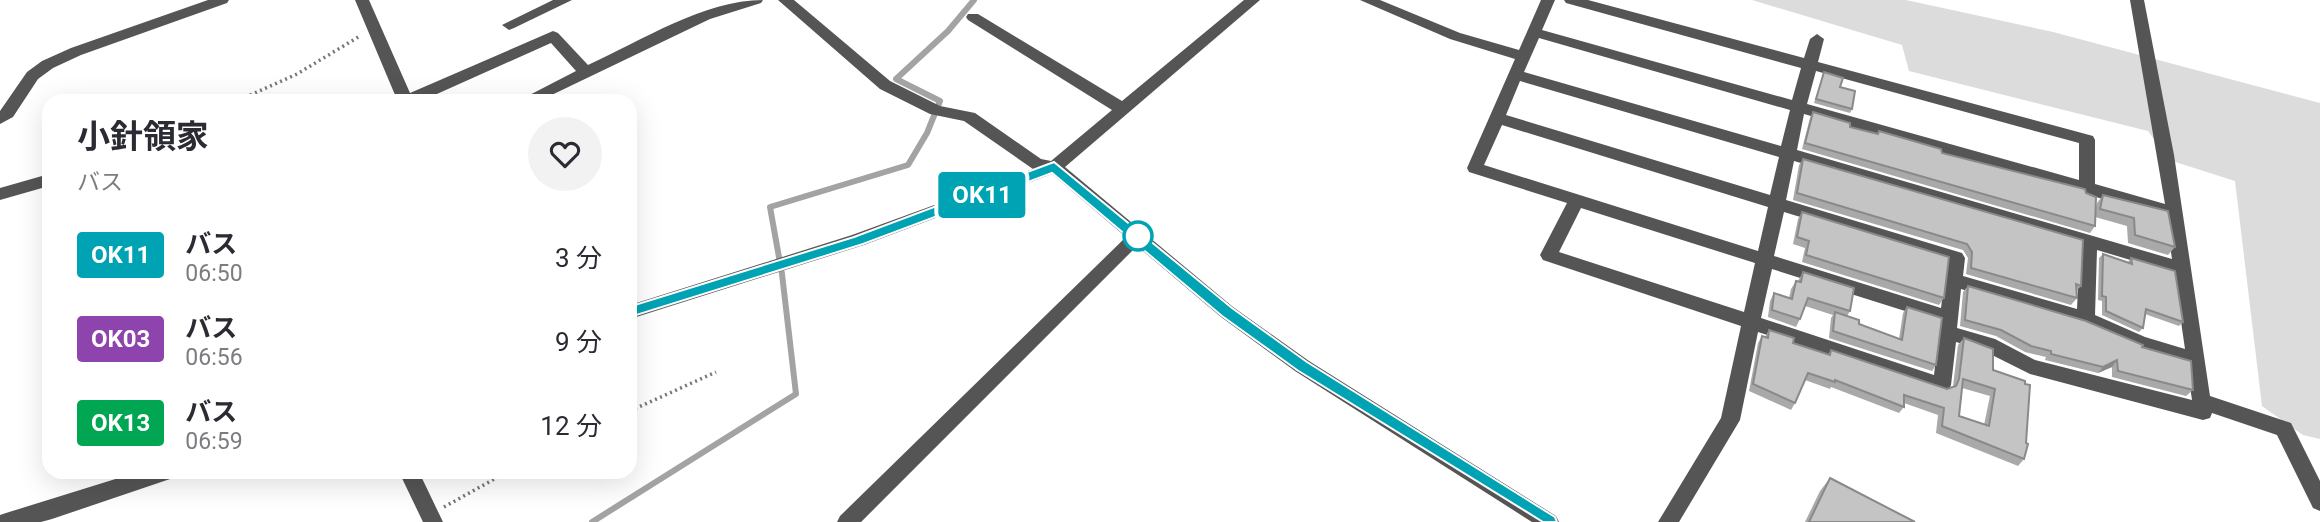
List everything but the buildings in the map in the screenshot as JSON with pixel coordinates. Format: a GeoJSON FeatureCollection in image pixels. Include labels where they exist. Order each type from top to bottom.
{"type":"FeatureCollection","features":[{"type":"Feature","properties":{"kind":"street"},"geometry":{"type":"LineString","coordinates":[[0,119],[9,114],[19,100],[25,81],[42,68],[94,45],[222,0]]}},
{"type":"Feature","properties":{"kind":"street"},"geometry":{"type":"LineString","coordinates":[[362,0],[403,94]]}},
{"type":"Feature","properties":{"kind":"street"},"geometry":{"type":"LineString","coordinates":[[509,25],[565,0]]}},
{"type":"Feature","properties":{"kind":"street"},"geometry":{"type":"LineString","coordinates":[[540,94],[705,16],[756,0]]}},
{"type":"Feature","properties":{"kind":"street"},"geometry":{"type":"LineString","coordinates":[[785,0],[885,85],[936,110],[969,117],[1037,164],[1054,167],[1227,312],[1302,366],[1549,522]]}},
{"type":"Feature","properties":{"kind":"street"},"geometry":{"type":"LineString","coordinates":[[637,310],[858,240],[1054,167],[1253,0]]}},
{"type":"Feature","properties":{"kind":"street"},"geometry":{"type":"LineString","coordinates":[[1367,0],[1455,36],[1522,56]]}},
{"type":"Feature","properties":{"kind":"street"},"geometry":{"type":"LineString","coordinates":[[1548,0],[1475,169],[1765,260],[1949,325],[2030,366],[2203,412],[2172,212],[2166,155],[2137,0]]}},
{"type":"Feature","properties":{"kind":"street"},"geometry":{"type":"LineString","coordinates":[[1571,0],[2087,140],[2087,188]]}},
{"type":"Feature","properties":{"kind":"street"},"geometry":{"type":"LineString","coordinates":[[973,17],[1123,109]]}},
{"type":"Feature","properties":{"kind":"street"},"geometry":{"type":"LineString","coordinates":[[1533,32],[2172,212]]}},
{"type":"Feature","properties":{"kind":"street"},"geometry":{"type":"LineString","coordinates":[[422,94],[553,36],[586,73]]}},
{"type":"Feature","properties":{"kind":"street"},"geometry":{"type":"LineString","coordinates":[[1668,522],[1730,420],[1798,107],[1817,39]]}},
{"type":"Feature","properties":{"kind":"street"},"geometry":{"type":"LineString","coordinates":[[1514,74],[2181,268]]}},
{"type":"Feature","properties":{"kind":"street"},"geometry":{"type":"LineString","coordinates":[[1496,118],[1956,258],[1942,385],[1549,255],[1576,201]]}},
{"type":"Feature","properties":{"kind":"street"},"geometry":{"type":"LineString","coordinates":[[0,194],[42,182]]}},
{"type":"Feature","properties":{"kind":"street"},"geometry":{"type":"LineString","coordinates":[[846,522],[1138,236]]}},
{"type":"Feature","properties":{"kind":"street"},"geometry":{"type":"LineString","coordinates":[[2086,319],[2089,241]]}},
{"type":"Feature","properties":{"kind":"street"},"geometry":{"type":"LineString","coordinates":[[1953,280],[2086,319],[2139,342],[2195,360]]}},
{"type":"Feature","properties":{"kind":"street"},"geometry":{"type":"LineString","coordinates":[[2201,401],[2284,429],[2320,502]]}},
{"type":"Feature","properties":{"kind":"street"},"geometry":{"type":"LineString","coordinates":[[6,522],[52,510],[145,479]]}},
{"type":"Feature","properties":{"kind":"street"},"geometry":{"type":"LineString","coordinates":[[412,479],[431,519]]}},
{"type":"Feature","properties":{"kind":"path"},"geometry":{"type":"LineString","coordinates":[[253,94],[297,74],[374,28]]}},
{"type":"Feature","properties":{"kind":"path"},"geometry":{"type":"LineString","coordinates":[[637,408],[716,372]]}},
{"type":"Feature","properties":{"kind":"path"},"geometry":{"type":"LineString","coordinates":[[431,519],[496,479]]}},
{"type":"Feature","properties":{"kind":"shaded area"},"geometry":{"type":"Polygon","coordinates":[[[1752,0],[1906,0],[2053,32],[2320,103],[2320,439],[2303,435],[2262,406],[2235,181],[2169,160],[2148,131],[1909,71],[1902,45],[1752,0]]]}},
{"type":"Feature","properties":{"kind":"waterway"},"geometry":{"type":"LineString","coordinates":[[592,522],[796,394],[782,274],[770,207],[908,165],[927,133],[940,101],[896,79],[948,31],[974,0]]}},
{"type":"Feature","properties":{"kind":"bus line","name":"OK11"},"geometry":{"type":"LineString","coordinates":[[637,310],[858,240],[953,207],[1054,167],[1227,312],[1302,366],[1549,522]]}}]}
